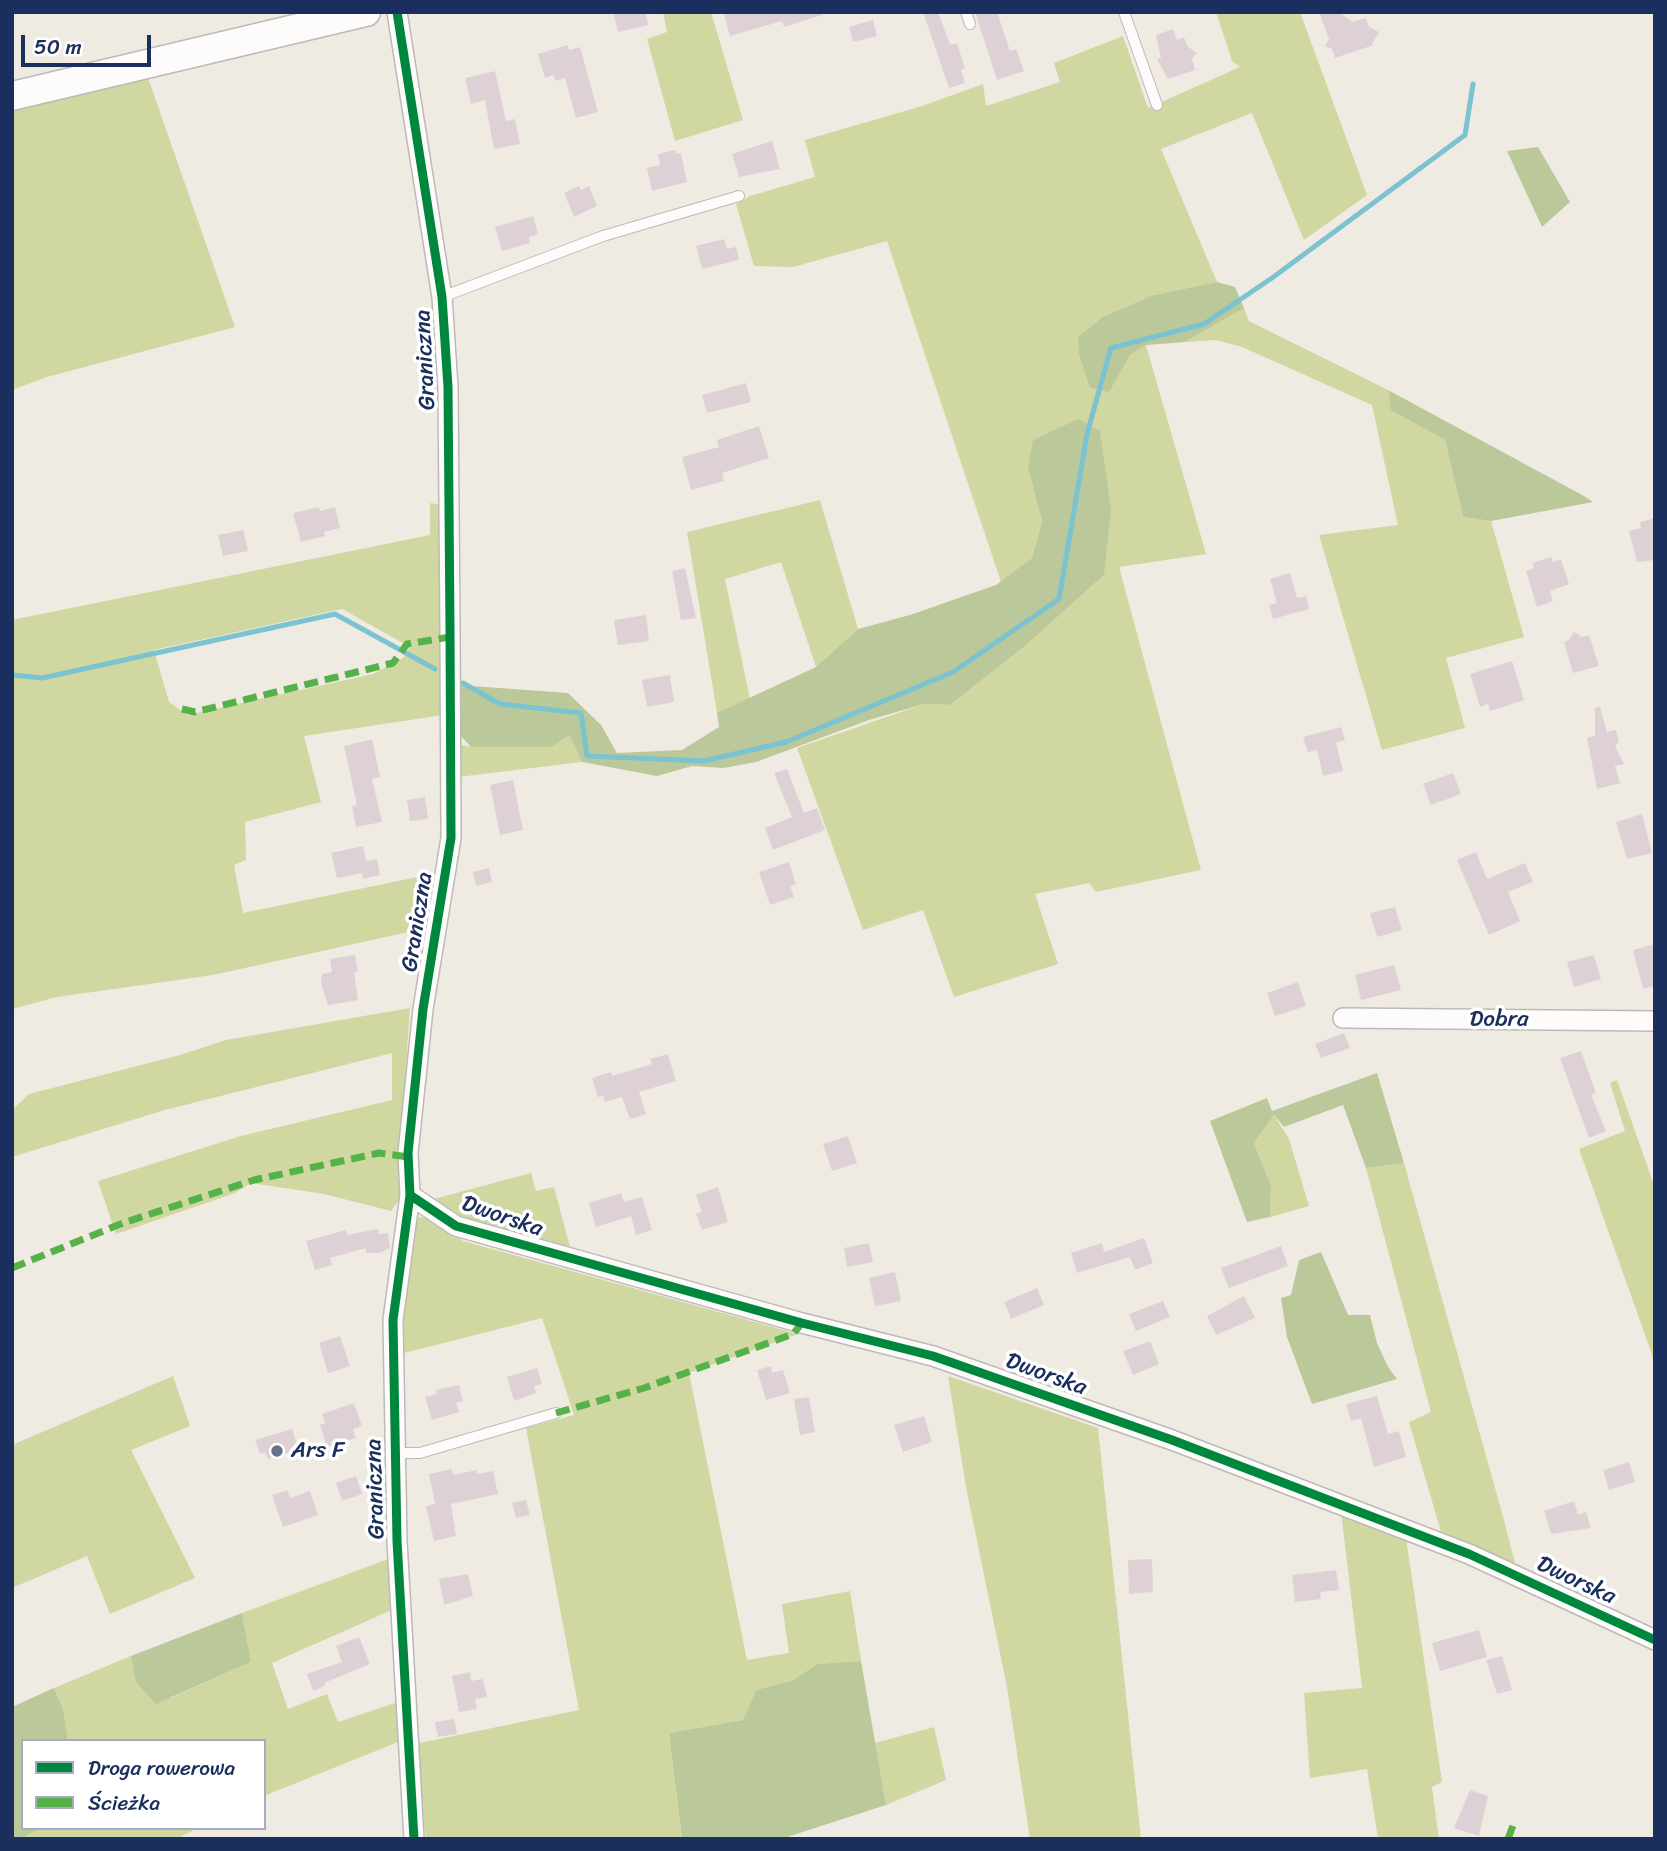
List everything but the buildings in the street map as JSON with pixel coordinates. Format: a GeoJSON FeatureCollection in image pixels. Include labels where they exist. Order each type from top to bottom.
{"type":"FeatureCollection","features":[{"type":"Feature","properties":{"kind":"main road"},"geometry":{"type":"LineString","coordinates":[[12,96],[366,12]]}},
{"type":"Feature","properties":{"kind":"street","name":"Graniczna"},"geometry":{"type":"LineString","coordinates":[[397,12],[442,297],[448,387],[451,838],[423,1009],[408,1153],[410,1195],[393,1320],[394,1453],[414,1839]]}},
{"type":"Feature","properties":{"kind":"street","name":"Dobra"},"geometry":{"type":"LineString","coordinates":[[1343,1018],[1655,1021]]}},
{"type":"Feature","properties":{"kind":"street","name":"Dworska"},"geometry":{"type":"LineString","coordinates":[[410,1195],[456,1226],[802,1323],[933,1356],[1172,1440],[1469,1554],[1655,1640]]}},
{"type":"Feature","properties":{"kind":"lane"},"geometry":{"type":"LineString","coordinates":[[966,12],[970,24]]}},
{"type":"Feature","properties":{"kind":"lane"},"geometry":{"type":"LineString","coordinates":[[1124,12],[1157,105]]}},
{"type":"Feature","properties":{"kind":"lane"},"geometry":{"type":"LineString","coordinates":[[442,297],[603,236],[739,196]]}},
{"type":"Feature","properties":{"kind":"lane"},"geometry":{"type":"LineString","coordinates":[[394,1453],[420,1452],[556,1413]]}},
{"type":"Feature","properties":{"kind":"green space"},"geometry":{"type":"Polygon","coordinates":[[[663,12],[711,12],[743,120],[675,141],[647,39],[667,32],[663,12]]]}},
{"type":"Feature","properties":{"kind":"green space"},"geometry":{"type":"Polygon","coordinates":[[[1216,12],[1300,12],[1367,195],[1304,240],[1252,113],[1161,149],[1217,282],[1154,295],[1130,355],[1146,345],[1206,554],[1119,567],[1201,870],[1096,892],[1089,883],[1035,894],[1058,964],[954,997],[923,910],[863,930],[797,748],[924,704],[950,705],[1025,646],[1104,575],[1028,468],[1042,523],[1032,558],[1001,582],[887,241],[793,267],[754,266],[736,204],[750,196],[815,177],[805,140],[922,106],[983,84],[986,106],[1060,82],[1054,63],[1123,36],[1148,108],[1240,67],[1232,61],[1216,12]]]}},
{"type":"Feature","properties":{"kind":"green space"},"geometry":{"type":"Polygon","coordinates":[[[147,75],[235,327],[47,377],[12,390],[12,110],[147,75]]]}},
{"type":"Feature","properties":{"kind":"green space"},"geometry":{"type":"Polygon","coordinates":[[[1538,147],[1570,202],[1542,227],[1507,151],[1538,147]]]}},
{"type":"Feature","properties":{"kind":"green space"},"geometry":{"type":"Polygon","coordinates":[[[1217,282],[1235,287],[1244,308],[1185,342],[1146,345],[1130,355],[1109,392],[1090,388],[1079,354],[1078,337],[1103,317],[1154,295],[1217,282]]]}},
{"type":"Feature","properties":{"kind":"green space"},"geometry":{"type":"Polygon","coordinates":[[[1244,308],[1249,321],[1388,390],[1392,410],[1445,440],[1463,517],[1491,521],[1524,637],[1446,658],[1465,728],[1382,750],[1319,535],[1398,525],[1372,405],[1242,347],[1216,340],[1185,342],[1244,308]]]}},
{"type":"Feature","properties":{"kind":"green space"},"geometry":{"type":"Polygon","coordinates":[[[1388,390],[1593,502],[1491,521],[1463,517],[1445,440],[1391,410],[1388,390]]]}},
{"type":"Feature","properties":{"kind":"green space"},"geometry":{"type":"Polygon","coordinates":[[[1078,419],[1100,431],[1111,511],[1104,575],[1025,646],[950,705],[924,704],[869,720],[756,762],[723,768],[692,766],[657,776],[582,762],[569,735],[551,747],[471,747],[459,734],[458,685],[568,693],[601,725],[617,753],[682,750],[719,727],[717,713],[816,667],[858,629],[910,615],[996,585],[1032,558],[1042,522],[1028,468],[1033,440],[1078,419]]]}},
{"type":"Feature","properties":{"kind":"green space"},"geometry":{"type":"Polygon","coordinates":[[[820,500],[858,629],[816,667],[781,562],[725,579],[750,699],[717,713],[687,532],[820,500]]]}},
{"type":"Feature","properties":{"kind":"green space"},"geometry":{"type":"Polygon","coordinates":[[[430,503],[442,505],[443,715],[304,736],[321,802],[245,822],[246,860],[234,865],[243,913],[432,874],[422,929],[213,975],[57,997],[12,1009],[12,620],[430,535],[430,503]],[[342,609],[154,650],[169,702],[187,715],[373,674],[403,658],[410,647],[342,609]]]}},
{"type":"Feature","properties":{"kind":"green space"},"geometry":{"type":"Polygon","coordinates":[[[569,735],[582,762],[458,777],[457,748],[460,745],[472,747],[569,735]]]}},
{"type":"Feature","properties":{"kind":"green space"},"geometry":{"type":"Polygon","coordinates":[[[410,1008],[399,1165],[402,1196],[391,1211],[324,1194],[251,1183],[235,1193],[116,1234],[98,1181],[241,1136],[392,1100],[392,1053],[165,1110],[12,1157],[12,1110],[29,1094],[180,1055],[226,1040],[410,1008]]]}},
{"type":"Feature","properties":{"kind":"green space"},"geometry":{"type":"Polygon","coordinates":[[[1377,1073],[1404,1163],[1366,1168],[1343,1105],[1284,1127],[1274,1115],[1254,1143],[1271,1186],[1270,1217],[1247,1222],[1210,1121],[1267,1098],[1272,1111],[1377,1073]]]}},
{"type":"Feature","properties":{"kind":"green space"},"geometry":{"type":"Polygon","coordinates":[[[1617,1080],[1655,1188],[1655,1363],[1579,1149],[1625,1131],[1610,1083],[1617,1080]]]}},
{"type":"Feature","properties":{"kind":"green space"},"geometry":{"type":"Polygon","coordinates":[[[1274,1115],[1289,1139],[1309,1206],[1270,1217],[1271,1186],[1254,1143],[1274,1115]]]}},
{"type":"Feature","properties":{"kind":"green space"},"geometry":{"type":"Polygon","coordinates":[[[1404,1163],[1515,1563],[1441,1532],[1409,1422],[1431,1412],[1366,1168],[1404,1163]]]}},
{"type":"Feature","properties":{"kind":"green space"},"geometry":{"type":"Polygon","coordinates":[[[531,1173],[536,1191],[554,1187],[570,1247],[464,1218],[434,1199],[531,1173]]]}},
{"type":"Feature","properties":{"kind":"green space"},"geometry":{"type":"Polygon","coordinates":[[[417,1217],[425,1218],[463,1241],[798,1334],[689,1373],[747,1660],[789,1653],[782,1604],[850,1591],[861,1661],[817,1664],[793,1680],[756,1690],[743,1720],[669,1733],[682,1839],[426,1839],[415,1744],[579,1710],[526,1428],[574,1415],[542,1318],[400,1354],[409,1225],[417,1217]]]}},
{"type":"Feature","properties":{"kind":"green space"},"geometry":{"type":"Polygon","coordinates":[[[1321,1252],[1348,1315],[1370,1315],[1377,1343],[1397,1379],[1312,1404],[1287,1337],[1281,1298],[1291,1295],[1299,1260],[1321,1252]]]}},
{"type":"Feature","properties":{"kind":"green space"},"geometry":{"type":"Polygon","coordinates":[[[173,1376],[190,1426],[131,1450],[195,1578],[110,1614],[87,1556],[12,1588],[12,1445],[173,1376]]]}},
{"type":"Feature","properties":{"kind":"green space"},"geometry":{"type":"Polygon","coordinates":[[[948,1376],[1098,1428],[1141,1839],[1030,1839],[1007,1687],[966,1487],[948,1376]]]}},
{"type":"Feature","properties":{"kind":"green space"},"geometry":{"type":"Polygon","coordinates":[[[1341,1511],[1406,1538],[1442,1782],[1432,1787],[1439,1839],[1378,1839],[1367,1769],[1310,1778],[1304,1693],[1362,1688],[1341,1511]]]}},
{"type":"Feature","properties":{"kind":"green space"},"geometry":{"type":"Polygon","coordinates":[[[391,1558],[394,1609],[272,1663],[288,1709],[327,1694],[338,1722],[401,1701],[403,1740],[266,1795],[266,1739],[68,1739],[63,1709],[54,1688],[131,1656],[135,1682],[171,1698],[251,1662],[242,1613],[391,1558]]]}},
{"type":"Feature","properties":{"kind":"green space"},"geometry":{"type":"Polygon","coordinates":[[[242,1613],[251,1662],[156,1704],[135,1681],[131,1656],[242,1613]]]}},
{"type":"Feature","properties":{"kind":"green space"},"geometry":{"type":"Polygon","coordinates":[[[861,1661],[886,1805],[781,1839],[682,1839],[669,1733],[743,1720],[756,1690],[793,1680],[817,1664],[861,1661]]]}},
{"type":"Feature","properties":{"kind":"green space"},"geometry":{"type":"Polygon","coordinates":[[[54,1688],[63,1709],[68,1739],[21,1739],[21,1830],[37,1830],[21,1839],[12,1839],[12,1707],[54,1688]]]}},
{"type":"Feature","properties":{"kind":"green space"},"geometry":{"type":"Polygon","coordinates":[[[934,1727],[946,1780],[886,1805],[875,1743],[934,1727]]]}},
{"type":"Feature","properties":{"kind":"green space"},"geometry":{"type":"Polygon","coordinates":[[[37,1830],[194,1830],[176,1839],[21,1839],[37,1830]]]}},
{"type":"Feature","properties":{"kind":"waterway"},"geometry":{"type":"LineString","coordinates":[[463,683],[500,704],[581,713],[587,756],[704,761],[786,742],[953,672],[1059,599],[1087,434],[1111,348],[1204,324],[1272,278],[1465,135],[1473,84]]}},
{"type":"Feature","properties":{"kind":"waterway"},"geometry":{"type":"LineString","coordinates":[[12,675],[42,678],[335,614],[435,669]]}},
{"type":"Feature","properties":{"kind":"marked path"},"geometry":{"type":"LineString","coordinates":[[182,709],[195,712],[393,663],[407,644],[450,637]]}},
{"type":"Feature","properties":{"kind":"marked path"},"geometry":{"type":"LineString","coordinates":[[12,1268],[123,1223],[254,1180],[379,1153],[408,1157]]}},
{"type":"Feature","properties":{"kind":"marked path"},"geometry":{"type":"LineString","coordinates":[[556,1413],[644,1388],[793,1334],[802,1323]]}},
{"type":"Feature","properties":{"kind":"marked path"},"geometry":{"type":"LineString","coordinates":[[1508,1839],[1515,1820]]}},
{"type":"Feature","properties":{"kind":"cycle path"},"geometry":{"type":"LineString","coordinates":[[397,12],[442,297],[448,387],[451,838],[423,1009],[408,1153],[410,1195],[393,1320],[397,1541],[414,1839]]}},
{"type":"Feature","properties":{"kind":"cycle path"},"geometry":{"type":"LineString","coordinates":[[410,1195],[456,1226],[802,1323],[933,1356],[1172,1440],[1469,1554],[1655,1640]]}},
{"type":"Feature","properties":{"kind":"place","name":"Ars F"},"geometry":{"type":"Point","coordinates":[277,1451]}}]}
